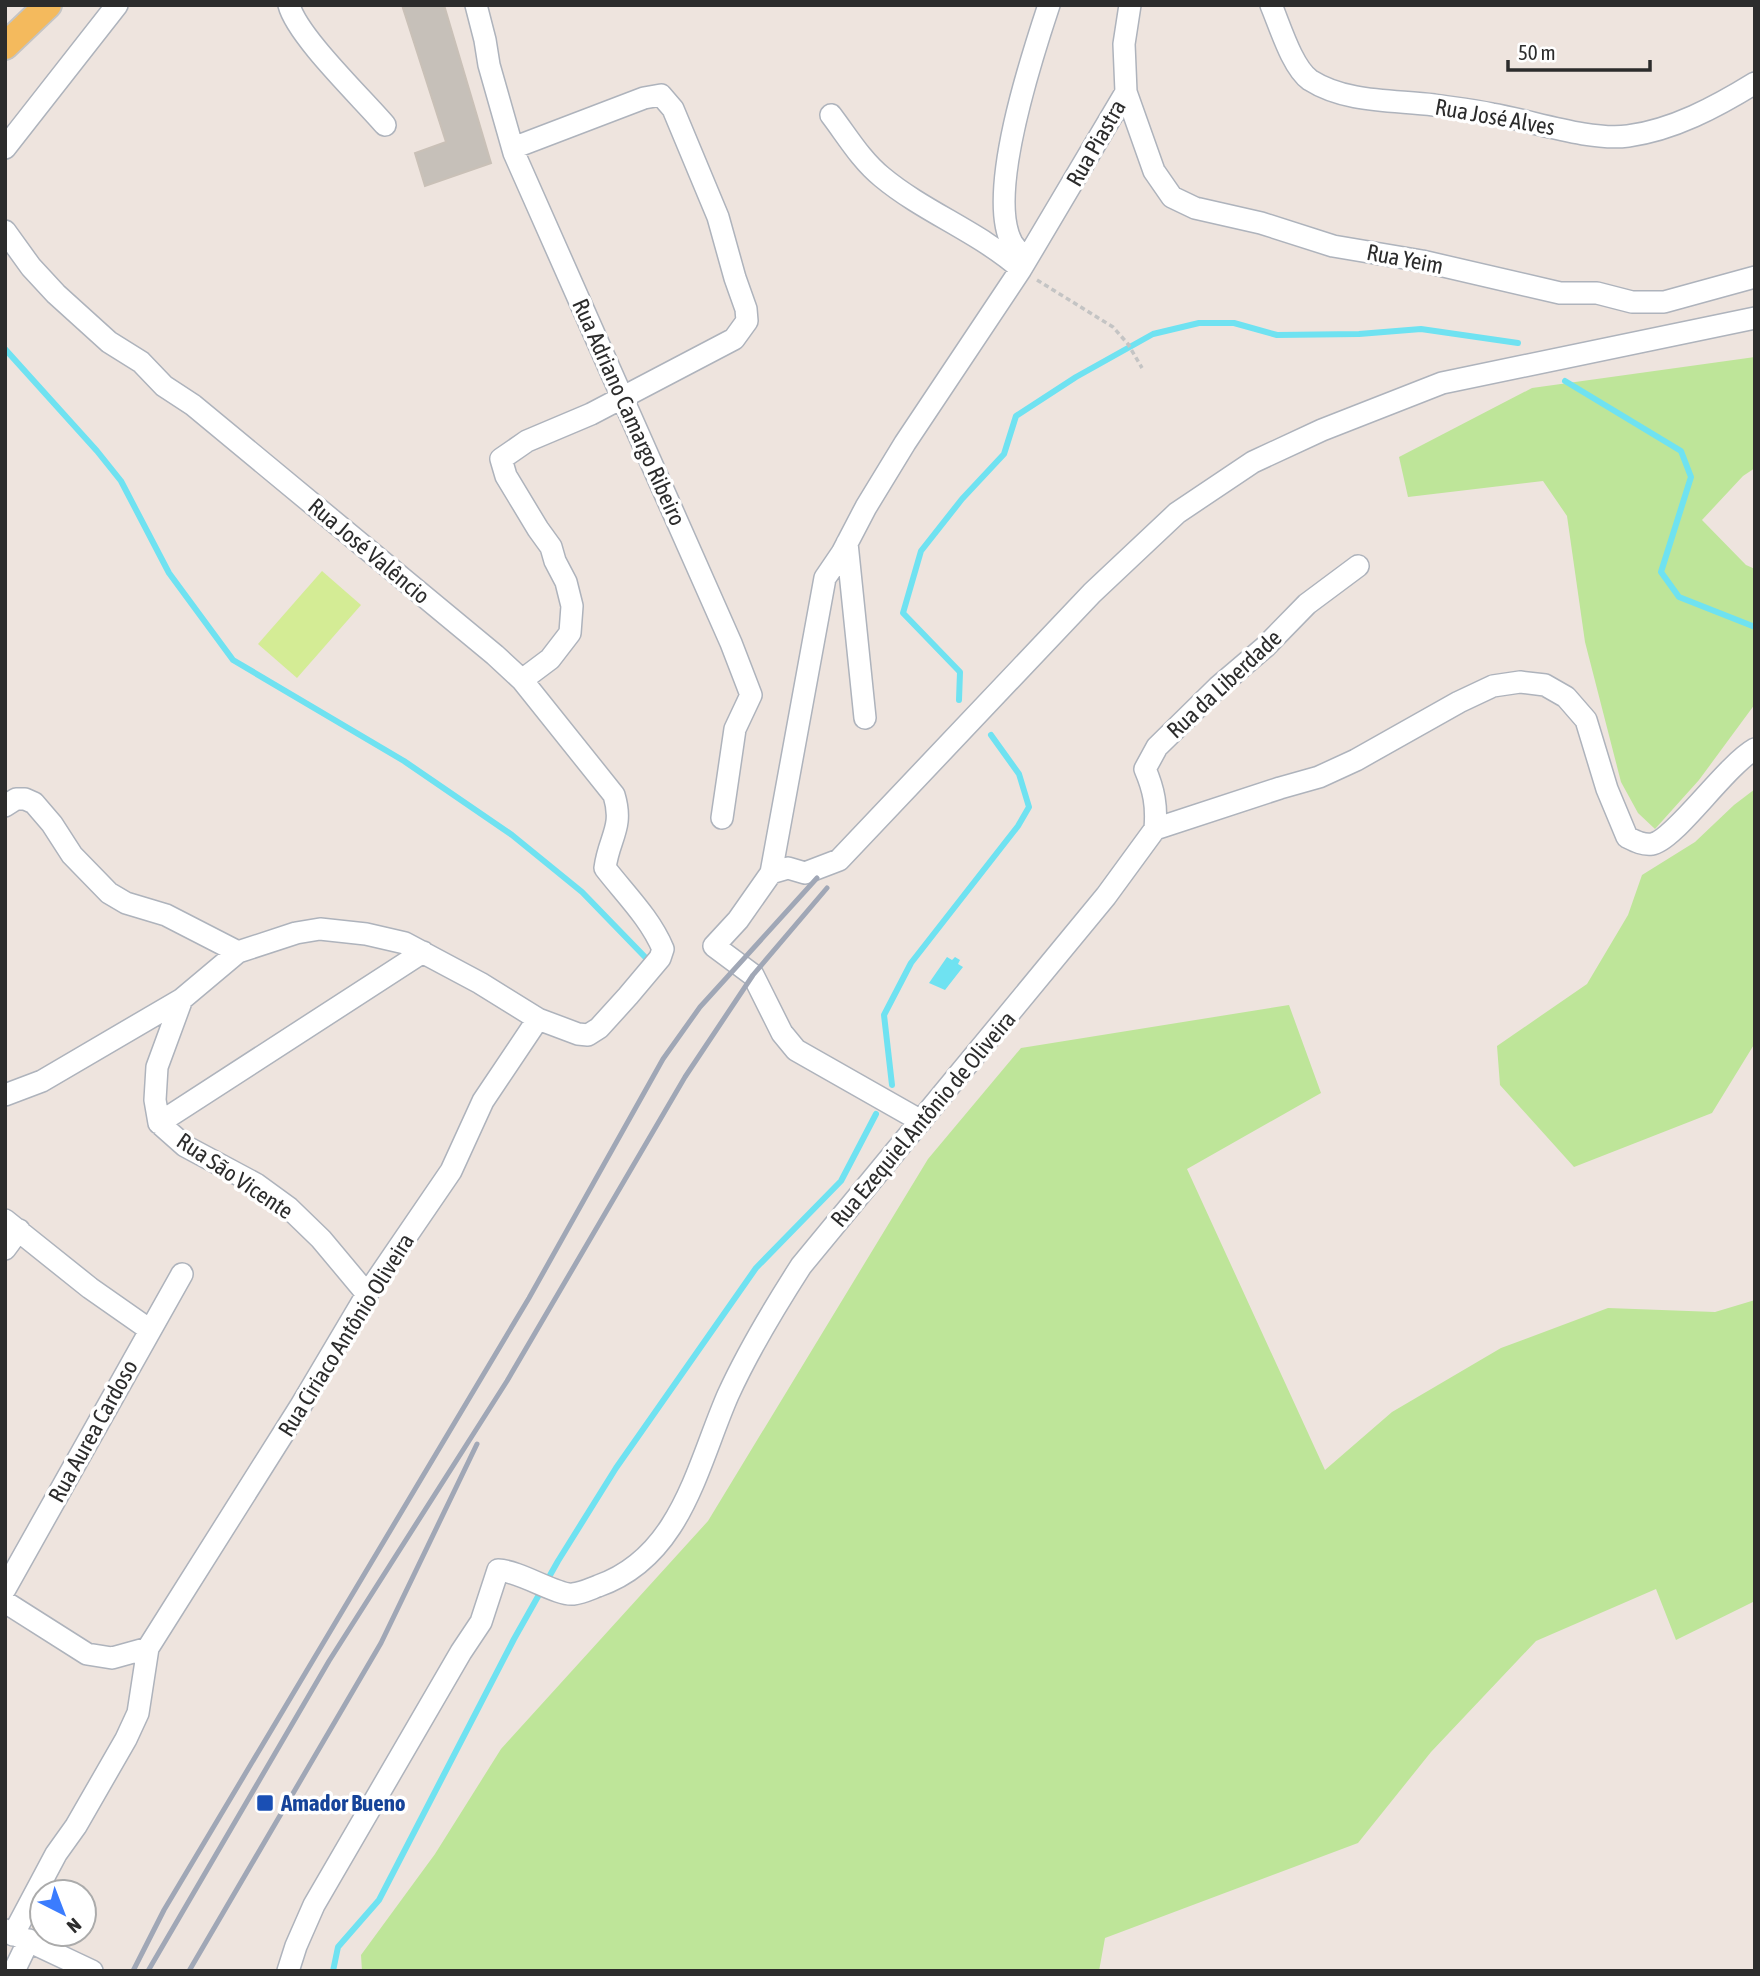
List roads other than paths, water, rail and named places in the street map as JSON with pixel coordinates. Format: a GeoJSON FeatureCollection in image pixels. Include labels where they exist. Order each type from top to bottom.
{"type":"FeatureCollection","features":[{"type":"Feature","properties":{"kind":"main road"},"geometry":{"type":"LineString","coordinates":[[5,46],[48,5]]}},
{"type":"Feature","properties":{"kind":"street"},"geometry":{"type":"LineString","coordinates":[[5,148],[117,5]]}},
{"type":"Feature","properties":{"kind":"street"},"geometry":{"type":"LineString","coordinates":[[289,5],[292,18],[385,125]]}},
{"type":"Feature","properties":{"kind":"street","name":"Rua Adriano Camargo Ribeiro"},"geometry":{"type":"LineString","coordinates":[[476,5],[489,65],[513,148],[731,643],[751,695],[735,729],[722,818]]}},
{"type":"Feature","properties":{"kind":"street"},"geometry":{"type":"LineString","coordinates":[[1023,265],[1009,233],[1005,198],[1006,172],[1018,109],[1049,5]]}},
{"type":"Feature","properties":{"kind":"street","name":"Rua Piastra"},"geometry":{"type":"LineString","coordinates":[[771,873],[825,578],[905,443],[1023,265],[1126,92],[1124,44],[1130,5]]}},
{"type":"Feature","properties":{"kind":"street","name":"Rua José Alves"},"geometry":{"type":"LineString","coordinates":[[1271,5],[1293,57],[1308,78],[1327,88],[1391,102],[1493,114],[1596,136],[1625,136],[1658,131],[1727,100],[1755,83]]}},
{"type":"Feature","properties":{"kind":"street","name":"Rua Yeim"},"geometry":{"type":"LineString","coordinates":[[1126,92],[1154,171],[1172,197],[1195,208],[1261,223],[1333,246],[1422,261],[1560,293],[1597,293],[1632,302],[1664,302],[1755,277]]}},
{"type":"Feature","properties":{"kind":"street"},"geometry":{"type":"LineString","coordinates":[[513,148],[644,98],[661,95],[673,109],[718,216],[746,309],[747,321],[734,340],[591,414],[527,441],[501,459],[506,476],[551,547],[566,582],[572,606],[570,633],[550,659],[522,680]]}},
{"type":"Feature","properties":{"kind":"street"},"geometry":{"type":"LineString","coordinates":[[831,115],[879,175],[896,189],[1023,265]]}},
{"type":"Feature","properties":{"kind":"street","name":"Rua José Valêncio"},"geometry":{"type":"LineString","coordinates":[[5,231],[31,267],[56,294],[109,342],[141,362],[164,386],[204,414],[522,680],[614,795],[619,811],[618,825],[606,855],[605,868],[657,935],[663,949],[660,958],[599,1028],[588,1035],[538,1019]]}},
{"type":"Feature","properties":{"kind":"street"},"geometry":{"type":"LineString","coordinates":[[921,1121],[796,1050],[782,1033],[753,975],[714,946],[738,920],[771,873],[788,868],[805,873],[839,860],[1101,584],[1177,513],[1253,462],[1322,429],[1442,383],[1755,318]]}},
{"type":"Feature","properties":{"kind":"street"},"geometry":{"type":"LineString","coordinates":[[847,543],[865,718]]}},
{"type":"Feature","properties":{"kind":"street","name":"Rua da Liberdade"},"geometry":{"type":"LineString","coordinates":[[1155,830],[1157,806],[1145,769],[1157,747],[1307,604],[1358,566]]}},
{"type":"Feature","properties":{"kind":"street"},"geometry":{"type":"LineString","coordinates":[[1155,830],[1319,777],[1356,760],[1459,702],[1493,686],[1520,682],[1545,685],[1566,697],[1586,720],[1607,789],[1627,837],[1640,844],[1654,844],[1672,832],[1729,769],[1755,749]]}},
{"type":"Feature","properties":{"kind":"street"},"geometry":{"type":"LineString","coordinates":[[5,806],[16,799],[26,799],[34,803],[72,855],[109,893],[126,903],[144,906],[166,915],[238,952]]}},
{"type":"Feature","properties":{"kind":"street","name":"Rua Ezequiel Antônio de Oliveira"},"geometry":{"type":"LineString","coordinates":[[288,1971],[314,1905],[481,1622],[498,1570],[509,1571],[570,1595],[610,1582],[629,1571],[667,1534],[685,1503],[728,1396],[764,1323],[802,1266],[1097,907],[1155,830]]}},
{"type":"Feature","properties":{"kind":"street"},"geometry":{"type":"LineString","coordinates":[[5,1095],[42,1081],[182,999],[238,952],[296,933],[320,929],[366,934],[405,943],[510,1000],[538,1019]]}},
{"type":"Feature","properties":{"kind":"street"},"geometry":{"type":"LineString","coordinates":[[159,1123],[423,951]]}},
{"type":"Feature","properties":{"kind":"street","name":"Rua São Vicente"},"geometry":{"type":"LineString","coordinates":[[182,999],[156,1067],[155,1100],[159,1123],[185,1146],[256,1184],[289,1208],[321,1239],[367,1294]]}},
{"type":"Feature","properties":{"kind":"street","name":"Rua Ciriaco Antônio Oliveira"},"geometry":{"type":"LineString","coordinates":[[14,1971],[16,1935],[57,1854],[126,1739],[138,1713],[148,1648],[300,1407],[367,1294],[451,1171],[483,1101],[538,1019]]}},
{"type":"Feature","properties":{"kind":"street"},"geometry":{"type":"LineString","coordinates":[[5,1249],[12,1225],[90,1288],[150,1330]]}},
{"type":"Feature","properties":{"kind":"street","name":"Rua Aurea Cardoso"},"geometry":{"type":"LineString","coordinates":[[5,1589],[182,1274]]}},
{"type":"Feature","properties":{"kind":"street"},"geometry":{"type":"LineString","coordinates":[[5,1602],[87,1654],[112,1658],[148,1648]]}},
{"type":"Feature","properties":{"kind":"street"},"geometry":{"type":"LineString","coordinates":[[16,1935],[92,1971]]}},
{"type":"Feature","properties":{"kind":"water"},"geometry":{"type":"Polygon","coordinates":[[[947,957],[960,960],[958,964],[963,967],[945,990],[929,983],[947,957]]]}},
{"type":"Feature","properties":{"kind":"waterway"},"geometry":{"type":"LineString","coordinates":[[959,700],[960,672],[903,613],[921,551],[962,499],[1004,454],[1016,416],[1076,377],[1153,334],[1199,323],[1234,323],[1277,335],[1359,334],[1421,329],[1518,343]]}},
{"type":"Feature","properties":{"kind":"waterway"},"geometry":{"type":"LineString","coordinates":[[5,349],[121,481],[169,573],[233,660],[404,761],[512,835],[582,892],[646,958]]}},
{"type":"Feature","properties":{"kind":"waterway"},"geometry":{"type":"LineString","coordinates":[[1565,381],[1681,451],[1691,477],[1661,572],[1679,597],[1755,627]]}},
{"type":"Feature","properties":{"kind":"waterway"},"geometry":{"type":"LineString","coordinates":[[892,1085],[884,1015],[911,963],[1018,826],[1029,807],[1019,774],[991,735]]}},
{"type":"Feature","properties":{"kind":"waterway"},"geometry":{"type":"LineString","coordinates":[[333,1971],[338,1947],[379,1900],[514,1639],[558,1561],[616,1468],[756,1268],[841,1181],[876,1114]]}},
{"type":"Feature","properties":{"kind":"railway"},"geometry":{"type":"LineString","coordinates":[[133,1971],[164,1910],[529,1298],[663,1059],[700,1007],[817,878]]}},
{"type":"Feature","properties":{"kind":"railway"},"geometry":{"type":"LineString","coordinates":[[148,1971],[329,1661],[507,1381],[685,1077],[753,975],[827,888]]}},
{"type":"Feature","properties":{"kind":"railway"},"geometry":{"type":"LineString","coordinates":[[189,1971],[381,1643],[477,1444]]}},
{"type":"Feature","properties":{"kind":"place","name":"Amador Bueno"},"geometry":{"type":"Point","coordinates":[265,1803]}}]}
